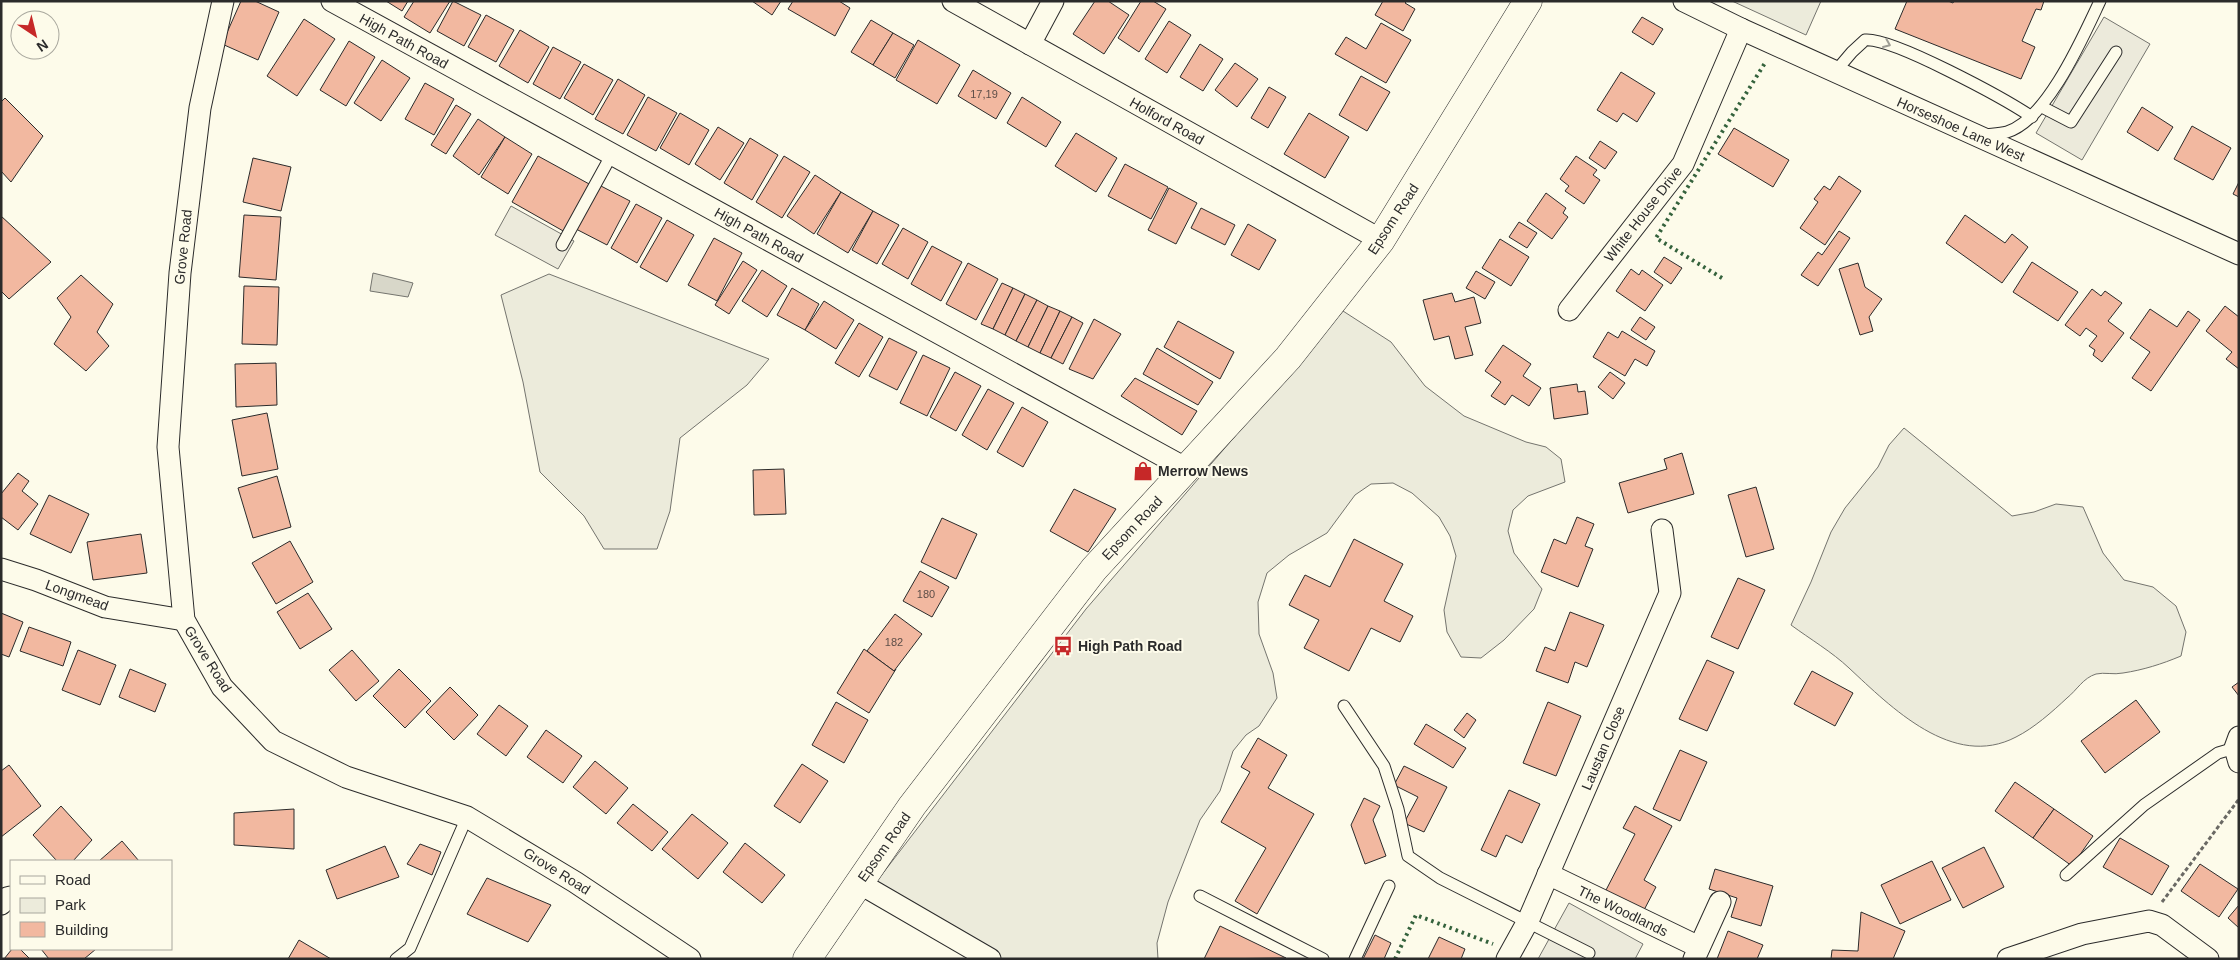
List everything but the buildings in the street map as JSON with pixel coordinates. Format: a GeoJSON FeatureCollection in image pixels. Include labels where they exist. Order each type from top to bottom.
{"type":"FeatureCollection","features":[{"type":"Feature","properties":{"kind":"main road","name":"Epsom Road"},"geometry":{"type":"LineString","coordinates":[[807,959],[912,806],[1094,568],[1288,358],[1381,240],[1528,1]]}},
{"type":"Feature","properties":{"kind":"street","name":"Grove Road"},"geometry":{"type":"LineString","coordinates":[[223,1],[200,108],[180,272],[168,446],[184,620],[222,687],[273,741],[346,777],[467,817],[576,882],[690,959]]}},
{"type":"Feature","properties":{"kind":"street","name":"High Path Road"},"geometry":{"type":"LineString","coordinates":[[332,1],[1187,469]]}},
{"type":"Feature","properties":{"kind":"street","name":"Holford Road"},"geometry":{"type":"LineString","coordinates":[[953,1],[1381,240]]}},
{"type":"Feature","properties":{"kind":"street"},"geometry":{"type":"LineString","coordinates":[[1030,44],[1053,1]]}},
{"type":"Feature","properties":{"kind":"street","name":"Horseshoe Lane West"},"geometry":{"type":"LineString","coordinates":[[1684,1],[1835,72],[2239,254]]}},
{"type":"Feature","properties":{"kind":"street","name":"White House Drive"},"geometry":{"type":"LineString","coordinates":[[1569,310],[1683,164],[1741,29]]}},
{"type":"Feature","properties":{"kind":"street","name":"Laustan Close"},"geometry":{"type":"LineString","coordinates":[[1508,959],[1528,921],[1670,593],[1662,530]]}},
{"type":"Feature","properties":{"kind":"street","name":"Longmead"},"geometry":{"type":"LineString","coordinates":[[1,569],[36,580],[105,607],[184,620]]}},
{"type":"Feature","properties":{"kind":"street","name":"The Woodlands"},"geometry":{"type":"LineString","coordinates":[[1548,874],[1696,953],[1720,902]]}},
{"type":"Feature","properties":{"kind":"street"},"geometry":{"type":"LineString","coordinates":[[859,883],[990,959]]}},
{"type":"Feature","properties":{"kind":"street"},"geometry":{"type":"LineString","coordinates":[[2008,959],[2082,934],[2149,921],[2162,926],[2208,959]]}},
{"type":"Feature","properties":{"kind":"lane"},"geometry":{"type":"LineString","coordinates":[[1980,136],[2008,132],[2042,108],[2081,41],[2100,1]]}},
{"type":"Feature","properties":{"kind":"lane"},"geometry":{"type":"LineString","coordinates":[[1835,72],[1865,40],[1879,41],[1930,62],[2032,116]]}},
{"type":"Feature","properties":{"kind":"lane"},"geometry":{"type":"LineString","coordinates":[[2042,108],[2071,122],[2116,52]]}},
{"type":"Feature","properties":{"kind":"lane"},"geometry":{"type":"LineString","coordinates":[[562,245],[612,154]]}},
{"type":"Feature","properties":{"kind":"lane"},"geometry":{"type":"LineString","coordinates":[[1344,706],[1384,766],[1398,809],[1408,856],[1440,878],[1589,953]]}},
{"type":"Feature","properties":{"kind":"lane"},"geometry":{"type":"LineString","coordinates":[[2066,875],[2144,805],[2218,753],[2238,749]]}},
{"type":"Feature","properties":{"kind":"lane"},"geometry":{"type":"LineString","coordinates":[[396,959],[410,948],[467,817]]}},
{"type":"Feature","properties":{"kind":"lane"},"geometry":{"type":"LineString","coordinates":[[1355,959],[1389,886]]}},
{"type":"Feature","properties":{"kind":"lane"},"geometry":{"type":"LineString","coordinates":[[1200,896],[1322,959]]}},
{"type":"Feature","properties":{"kind":"path"},"geometry":{"type":"LineString","coordinates":[[2149,921],[2239,799]]}},
{"type":"Feature","properties":{"kind":"green space"},"geometry":{"type":"Polygon","coordinates":[[[1732,1],[1821,1],[1806,35],[1732,1]]]}},
{"type":"Feature","properties":{"kind":"green space"},"geometry":{"type":"Polygon","coordinates":[[[549,274],[769,359],[747,385],[680,438],[670,511],[657,549],[604,549],[584,516],[540,472],[523,382],[501,295],[549,274]]]}},
{"type":"Feature","properties":{"kind":"green space"},"geometry":{"type":"Polygon","coordinates":[[[1343,311],[1391,342],[1425,386],[1464,416],[1526,442],[1546,447],[1561,459],[1565,482],[1528,496],[1513,510],[1508,531],[1514,553],[1542,589],[1534,609],[1504,640],[1481,658],[1461,657],[1447,632],[1444,610],[1456,556],[1450,536],[1439,517],[1412,493],[1393,483],[1371,484],[1355,495],[1327,533],[1289,555],[1267,573],[1258,602],[1259,634],[1273,673],[1277,698],[1259,726],[1246,735],[1233,751],[1220,791],[1200,820],[1168,902],[1157,943],[1158,959],[990,959],[870,890],[1086,609],[1343,311]]]}},
{"type":"Feature","properties":{"kind":"green space"},"geometry":{"type":"Polygon","coordinates":[[[1904,428],[2012,516],[2034,512],[2056,504],[2083,507],[2103,553],[2124,580],[2153,587],[2176,606],[2186,632],[2181,656],[2160,664],[2120,674],[2099,673],[2091,676],[2049,714],[2023,733],[1992,745],[1969,746],[1947,740],[1904,716],[1835,656],[1791,625],[1831,532],[1845,508],[1878,467],[1889,445],[1904,428]]]}},
{"type":"Feature","properties":{"kind":"shaded area"},"geometry":{"type":"Polygon","coordinates":[[[2104,17],[2150,44],[2082,160],[2036,133],[2104,17]]]}},
{"type":"Feature","properties":{"kind":"shaded area"},"geometry":{"type":"Polygon","coordinates":[[[511,206],[574,241],[558,269],[495,235],[511,206]]]}},
{"type":"Feature","properties":{"kind":"shaded area"},"geometry":{"type":"Polygon","coordinates":[[[373,273],[413,283],[408,297],[370,291],[373,273]]]}},
{"type":"Feature","properties":{"kind":"shaded area"},"geometry":{"type":"Polygon","coordinates":[[[1569,903],[1643,944],[1635,959],[1538,959],[1569,903]]]}},
{"type":"Feature","properties":{"kind":"hedge"},"geometry":{"type":"LineString","coordinates":[[1722,278],[1656,238],[1765,63]]}},
{"type":"Feature","properties":{"kind":"hedge"},"geometry":{"type":"LineString","coordinates":[[1395,959],[1416,915],[1493,944]]}},
{"type":"Feature","properties":{"kind":"place","name":"Merrow News"},"geometry":{"type":"Point","coordinates":[1143,471]}},
{"type":"Feature","properties":{"kind":"place","name":"High Path Road"},"geometry":{"type":"Point","coordinates":[1063,646]}}]}
